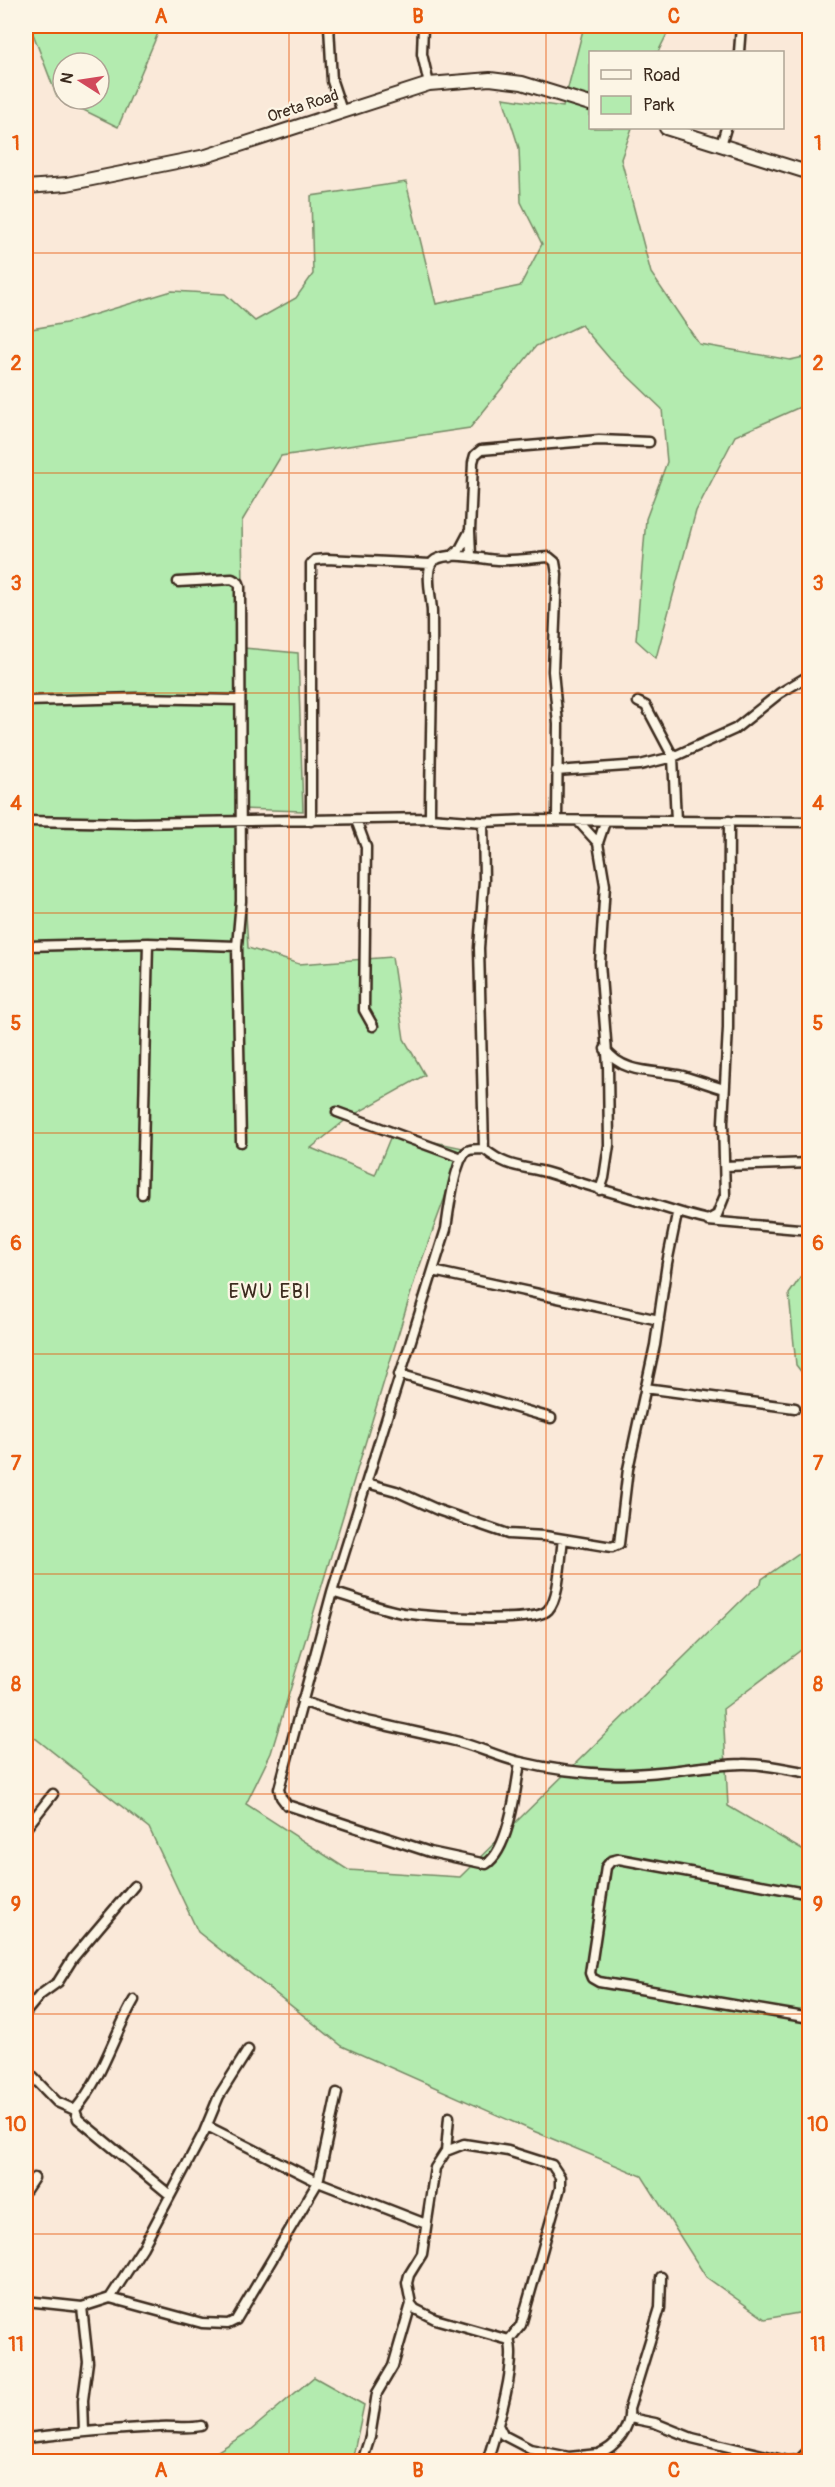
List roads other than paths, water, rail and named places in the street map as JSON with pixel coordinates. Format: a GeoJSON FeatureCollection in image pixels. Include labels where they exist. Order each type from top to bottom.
{"type":"FeatureCollection","features":[{"type":"Feature","properties":{"kind":"street"},"geometry":{"type":"LineString","coordinates":[[329,26],[332,81],[342,111]]}},
{"type":"Feature","properties":{"kind":"street"},"geometry":{"type":"LineString","coordinates":[[423,26],[422,54],[429,84]]}},
{"type":"Feature","properties":{"kind":"street"},"geometry":{"type":"LineString","coordinates":[[739,51],[741,26]]}},
{"type":"Feature","properties":{"kind":"street","name":"Oreta Road"},"geometry":{"type":"LineString","coordinates":[[26,188],[67,184],[206,156],[429,84],[490,80],[522,83],[589,103]]}},
{"type":"Feature","properties":{"kind":"street"},"geometry":{"type":"LineString","coordinates":[[669,129],[810,173]]}},
{"type":"Feature","properties":{"kind":"street"},"geometry":{"type":"LineString","coordinates":[[721,145],[726,129]]}},
{"type":"Feature","properties":{"kind":"street"},"geometry":{"type":"LineString","coordinates":[[471,556],[473,462],[475,455],[481,450],[599,440],[649,442]]}},
{"type":"Feature","properties":{"kind":"street"},"geometry":{"type":"LineString","coordinates":[[450,557],[460,549],[470,531]]}},
{"type":"Feature","properties":{"kind":"street"},"geometry":{"type":"LineString","coordinates":[[430,818],[432,596],[428,577],[430,564],[437,558],[450,557],[471,556],[499,560],[549,557],[555,562],[557,574],[553,671],[558,724],[557,820]]}},
{"type":"Feature","properties":{"kind":"street"},"geometry":{"type":"LineString","coordinates":[[312,821],[311,564],[315,560],[326,560],[430,564]]}},
{"type":"Feature","properties":{"kind":"street"},"geometry":{"type":"LineString","coordinates":[[178,582],[232,579],[239,583],[241,901],[237,946],[241,1142]]}},
{"type":"Feature","properties":{"kind":"street"},"geometry":{"type":"LineString","coordinates":[[556,771],[640,765],[673,757],[735,729],[780,693],[810,675]]}},
{"type":"Feature","properties":{"kind":"street"},"geometry":{"type":"LineString","coordinates":[[26,701],[137,698],[239,700]]}},
{"type":"Feature","properties":{"kind":"street"},"geometry":{"type":"LineString","coordinates":[[638,702],[646,706],[673,757],[676,821]]}},
{"type":"Feature","properties":{"kind":"street"},"geometry":{"type":"LineString","coordinates":[[26,821],[312,821],[430,818],[483,822],[557,820],[810,822]]}},
{"type":"Feature","properties":{"kind":"street"},"geometry":{"type":"LineString","coordinates":[[356,820],[366,847],[364,1010],[373,1026]]}},
{"type":"Feature","properties":{"kind":"street"},"geometry":{"type":"LineString","coordinates":[[578,821],[598,843]]}},
{"type":"Feature","properties":{"kind":"street"},"geometry":{"type":"LineString","coordinates":[[708,1221],[717,1215],[725,1195],[724,1089],[728,1028],[729,821]]}},
{"type":"Feature","properties":{"kind":"street"},"geometry":{"type":"LineString","coordinates":[[483,822],[484,880],[479,948],[484,1149]]}},
{"type":"Feature","properties":{"kind":"street"},"geometry":{"type":"LineString","coordinates":[[600,1190],[609,1145],[608,1066],[600,963],[605,885],[598,843],[605,822]]}},
{"type":"Feature","properties":{"kind":"street"},"geometry":{"type":"LineString","coordinates":[[26,946],[148,943],[237,946]]}},
{"type":"Feature","properties":{"kind":"street"},"geometry":{"type":"LineString","coordinates":[[142,1194],[148,943]]}},
{"type":"Feature","properties":{"kind":"street"},"geometry":{"type":"LineString","coordinates":[[605,1049],[615,1061],[624,1065],[681,1076],[724,1089]]}},
{"type":"Feature","properties":{"kind":"street"},"geometry":{"type":"LineString","coordinates":[[337,1112],[462,1158]]}},
{"type":"Feature","properties":{"kind":"street"},"geometry":{"type":"LineString","coordinates":[[520,1762],[515,1796],[499,1851],[494,1859],[486,1864],[430,1852],[287,1805],[279,1789],[333,1592],[446,1229],[452,1193],[462,1158],[469,1150],[484,1149],[506,1164],[545,1172],[677,1214],[708,1221],[810,1230]]}},
{"type":"Feature","properties":{"kind":"street"},"geometry":{"type":"LineString","coordinates":[[725,1166],[810,1163]]}},
{"type":"Feature","properties":{"kind":"street"},"geometry":{"type":"LineString","coordinates":[[367,1483],[396,1491],[438,1510],[508,1534],[563,1539],[612,1547],[619,1544],[628,1469],[659,1320],[677,1214]]}},
{"type":"Feature","properties":{"kind":"street"},"geometry":{"type":"LineString","coordinates":[[433,1271],[659,1320]]}},
{"type":"Feature","properties":{"kind":"street"},"geometry":{"type":"LineString","coordinates":[[399,1374],[551,1418]]}},
{"type":"Feature","properties":{"kind":"street"},"geometry":{"type":"LineString","coordinates":[[645,1388],[795,1407]]}},
{"type":"Feature","properties":{"kind":"street"},"geometry":{"type":"LineString","coordinates":[[333,1592],[401,1612],[463,1618],[533,1618],[548,1611],[556,1595],[563,1539]]}},
{"type":"Feature","properties":{"kind":"street"},"geometry":{"type":"LineString","coordinates":[[302,1701],[347,1717],[453,1740],[520,1762],[610,1774],[642,1774],[681,1768],[744,1764],[810,1773]]}},
{"type":"Feature","properties":{"kind":"street"},"geometry":{"type":"LineString","coordinates":[[26,1828],[53,1794]]}},
{"type":"Feature","properties":{"kind":"street"},"geometry":{"type":"LineString","coordinates":[[810,1894],[619,1859],[611,1861],[606,1867],[590,1973],[592,1978],[599,1982],[810,2018]]}},
{"type":"Feature","properties":{"kind":"street"},"geometry":{"type":"LineString","coordinates":[[26,2012],[40,1995],[58,1982],[73,1958],[134,1886]]}},
{"type":"Feature","properties":{"kind":"street"},"geometry":{"type":"LineString","coordinates":[[75,2110],[97,2079],[120,2023],[134,2000]]}},
{"type":"Feature","properties":{"kind":"street"},"geometry":{"type":"LineString","coordinates":[[110,2298],[143,2247],[207,2126],[219,2096],[238,2070],[248,2050]]}},
{"type":"Feature","properties":{"kind":"street"},"geometry":{"type":"LineString","coordinates":[[26,2070],[57,2102],[75,2110],[78,2119],[170,2195]]}},
{"type":"Feature","properties":{"kind":"street"},"geometry":{"type":"LineString","coordinates":[[26,2301],[82,2307],[110,2298],[202,2323],[228,2324],[237,2320],[318,2182],[337,2093]]}},
{"type":"Feature","properties":{"kind":"street"},"geometry":{"type":"LineString","coordinates":[[362,2462],[370,2437],[377,2393],[393,2366],[411,2304],[407,2283],[409,2275],[422,2254],[435,2168],[446,2151],[449,2117]]}},
{"type":"Feature","properties":{"kind":"street"},"geometry":{"type":"LineString","coordinates":[[207,2126],[318,2182],[426,2224]]}},
{"type":"Feature","properties":{"kind":"street"},"geometry":{"type":"LineString","coordinates":[[446,2151],[464,2145],[508,2151],[552,2165],[560,2177],[560,2188],[521,2325],[509,2340]]}},
{"type":"Feature","properties":{"kind":"street"},"geometry":{"type":"LineString","coordinates":[[26,2190],[34,2178]]}},
{"type":"Feature","properties":{"kind":"street"},"geometry":{"type":"LineString","coordinates":[[498,2425],[503,2435],[530,2449],[569,2457],[598,2454],[605,2451],[622,2434],[630,2418],[629,2409],[660,2308],[661,2277]]}},
{"type":"Feature","properties":{"kind":"street"},"geometry":{"type":"LineString","coordinates":[[411,2304],[415,2309],[435,2319],[509,2340]]}},
{"type":"Feature","properties":{"kind":"street"},"geometry":{"type":"LineString","coordinates":[[82,2307],[88,2361],[83,2400],[84,2432]]}},
{"type":"Feature","properties":{"kind":"street"},"geometry":{"type":"LineString","coordinates":[[487,2462],[498,2425],[513,2355],[509,2340]]}},
{"type":"Feature","properties":{"kind":"street"},"geometry":{"type":"LineString","coordinates":[[630,2418],[655,2423],[681,2435],[734,2450],[787,2461],[799,2461],[810,2449]]}},
{"type":"Feature","properties":{"kind":"street"},"geometry":{"type":"LineString","coordinates":[[26,2438],[84,2432],[201,2426]]}},
{"type":"Feature","properties":{"kind":"street"},"geometry":{"type":"LineString","coordinates":[[598,2454],[605,2462]]}},
{"type":"Feature","properties":{"kind":"district","name":"EWU EBI"},"geometry":{"type":"Point","coordinates":[270,1291]}}]}
